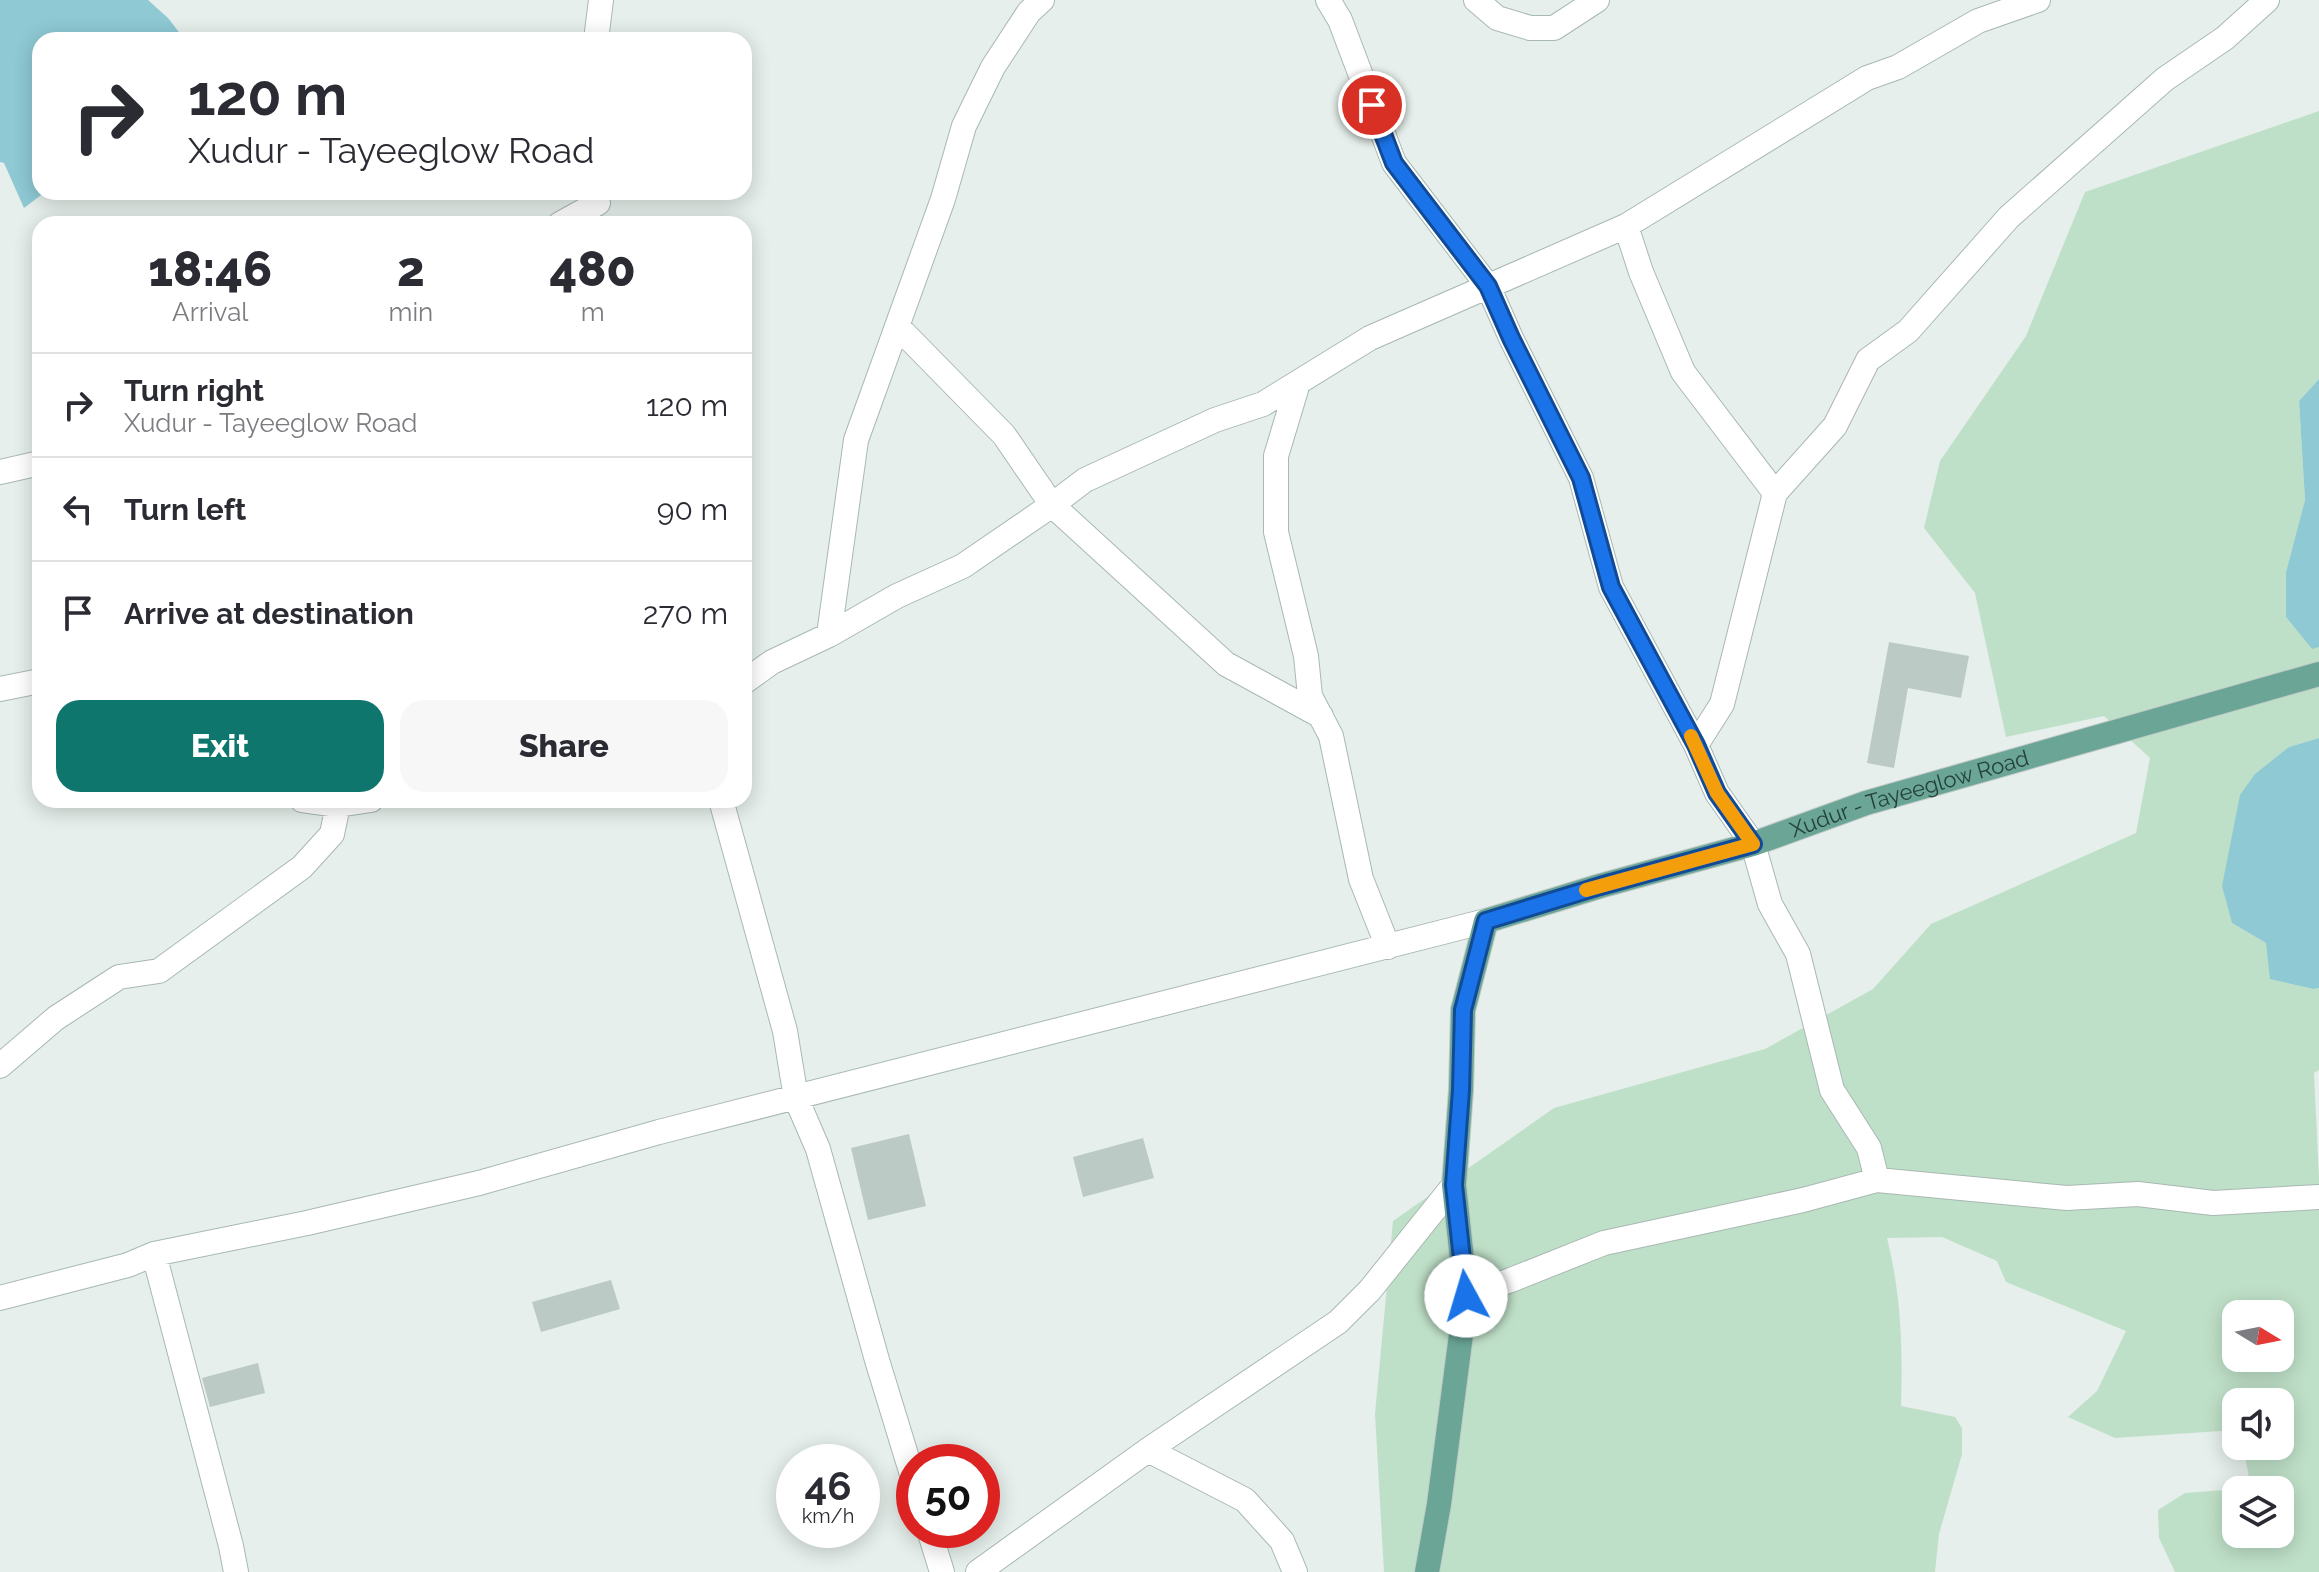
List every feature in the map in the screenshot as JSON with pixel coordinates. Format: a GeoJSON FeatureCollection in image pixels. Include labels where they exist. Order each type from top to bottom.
{"type":"FeatureCollection","features":[{"type":"Feature","properties":{"kind":"main road","name":"Xudur - Tayeeglow Road"},"geometry":{"type":"LineString","coordinates":[[1486,921],[1753,844],[1866,803],[2319,674]]}},
{"type":"Feature","properties":{"kind":"main road"},"geometry":{"type":"LineString","coordinates":[[1427,1572],[1466,1296],[1454,1185],[1463,1010],[1486,921]]}},
{"type":"Feature","properties":{"kind":"street"},"geometry":{"type":"LineString","coordinates":[[597,32],[601,0]]}},
{"type":"Feature","properties":{"kind":"street"},"geometry":{"type":"LineString","coordinates":[[829,635],[856,440],[943,199],[964,126],[993,67],[1029,12],[1042,0]]}},
{"type":"Feature","properties":{"kind":"street"},"geometry":{"type":"LineString","coordinates":[[1328,0],[1340,20],[1394,163],[1488,286],[1581,478],[1611,587],[1696,745],[1717,793],[1753,844],[1770,904],[1798,954],[1832,1090],[1869,1148],[1877,1180]]}},
{"type":"Feature","properties":{"kind":"street"},"geometry":{"type":"LineString","coordinates":[[1476,0],[1497,18],[1530,28],[1554,28],[1597,0]]}},
{"type":"Feature","properties":{"kind":"street"},"geometry":{"type":"LineString","coordinates":[[752,676],[772,662],[829,635],[897,596],[963,566],[1085,480],[1215,420],[1263,404],[1370,338],[1626,226],[1867,78],[1898,67],[1978,21],[2038,0]]}},
{"type":"Feature","properties":{"kind":"street"},"geometry":{"type":"LineString","coordinates":[[1696,745],[1722,704],[1775,493],[1835,426],[1868,360],[1908,331],[2009,217],[2165,79],[2225,38],[2267,0]]}},
{"type":"Feature","properties":{"kind":"street"},"geometry":{"type":"LineString","coordinates":[[576,216],[597,206]]}},
{"type":"Feature","properties":{"kind":"street"},"geometry":{"type":"LineString","coordinates":[[1626,226],[1641,272],[1683,372],[1775,493]]}},
{"type":"Feature","properties":{"kind":"street"},"geometry":{"type":"LineString","coordinates":[[897,326],[1004,435],[1052,505],[1226,664],[1321,716]]}},
{"type":"Feature","properties":{"kind":"street"},"geometry":{"type":"LineString","coordinates":[[1298,383],[1276,456],[1276,532],[1306,656],[1310,696],[1331,736],[1361,879],[1388,947]]}},
{"type":"Feature","properties":{"kind":"street"},"geometry":{"type":"LineString","coordinates":[[0,472],[32,465]]}},
{"type":"Feature","properties":{"kind":"street"},"geometry":{"type":"LineString","coordinates":[[0,689],[32,683]]}},
{"type":"Feature","properties":{"kind":"street"},"geometry":{"type":"LineString","coordinates":[[0,1066],[56,1018],[119,977],[159,971],[302,867],[332,834],[337,808]]}},
{"type":"Feature","properties":{"kind":"street"},"geometry":{"type":"LineString","coordinates":[[723,808],[785,1031],[796,1098],[818,1149],[903,1444]]}},
{"type":"Feature","properties":{"kind":"street"},"geometry":{"type":"LineString","coordinates":[[0,1298],[128,1265],[154,1254],[479,1183],[659,1132],[1486,921]]}},
{"type":"Feature","properties":{"kind":"street"},"geometry":{"type":"LineString","coordinates":[[1466,1296],[1604,1243],[1803,1200],[1877,1180],[2067,1198],[2138,1194],[2213,1203],[2319,1197]]}},
{"type":"Feature","properties":{"kind":"street"},"geometry":{"type":"LineString","coordinates":[[978,1572],[1148,1450],[1338,1322],[1370,1290],[1454,1185]]}},
{"type":"Feature","properties":{"kind":"street"},"geometry":{"type":"LineString","coordinates":[[154,1254],[236,1572]]}},
{"type":"Feature","properties":{"kind":"street"},"geometry":{"type":"LineString","coordinates":[[1148,1450],[1245,1500],[1282,1541],[1295,1572]]}},
{"type":"Feature","properties":{"kind":"street"},"geometry":{"type":"LineString","coordinates":[[935,1548],[942,1572]]}},
{"type":"Feature","properties":{"kind":"green space"},"geometry":{"type":"Polygon","coordinates":[[[2319,111],[2319,379],[2299,401],[2305,500],[2286,572],[2286,617],[2312,648],[2319,647],[2319,738],[2289,747],[2232,923],[2266,943],[2314,989],[2319,988],[2319,1070],[2314,1073],[2319,1179],[2319,1572],[2175,1572],[2159,1538],[2158,1510],[2185,1493],[2222,1490],[2222,1548],[2294,1548],[2294,1476],[2249,1476],[2246,1460],[2294,1460],[2294,1388],[2222,1388],[2222,1431],[2115,1438],[2068,1417],[2097,1391],[2126,1331],[2006,1282],[1997,1261],[1942,1237],[1887,1238],[1900,1321],[1901,1406],[1955,1417],[1962,1428],[1962,1454],[1939,1534],[1935,1572],[1384,1572],[1375,1414],[1393,1221],[1554,1108],[1765,1049],[1873,989],[1931,924],[2136,833],[2150,758],[2104,716],[2006,737],[1975,593],[1924,528],[1940,461],[2026,336],[2085,192],[2319,111]]]}},
{"type":"Feature","properties":{"kind":"water"},"geometry":{"type":"Polygon","coordinates":[[[0,0],[148,0],[168,18],[179,32],[32,32],[32,200],[34,200],[24,208],[4,163],[0,162],[0,0]]]}},
{"type":"Feature","properties":{"kind":"water"},"geometry":{"type":"Polygon","coordinates":[[[2319,379],[2319,647],[2312,649],[2286,617],[2286,572],[2305,500],[2299,401],[2319,379]]]}},
{"type":"Feature","properties":{"kind":"water"},"geometry":{"type":"Polygon","coordinates":[[[2319,738],[2319,988],[2314,989],[2270,979],[2266,943],[2232,923],[2222,886],[2240,795],[2255,774],[2289,747],[2319,738]]]}},
{"type":"Feature","properties":{"kind":"building"},"geometry":{"type":"Polygon","coordinates":[[[1889,642],[1969,656],[1961,698],[1908,688],[1894,768],[1867,763],[1889,642]]]}},
{"type":"Feature","properties":{"kind":"building"},"geometry":{"type":"Polygon","coordinates":[[[909,1134],[926,1206],[868,1220],[851,1148],[909,1134]]]}},
{"type":"Feature","properties":{"kind":"building"},"geometry":{"type":"Polygon","coordinates":[[[1143,1138],[1154,1178],[1083,1197],[1073,1157],[1143,1138]]]}},
{"type":"Feature","properties":{"kind":"building"},"geometry":{"type":"Polygon","coordinates":[[[611,1280],[620,1309],[541,1332],[532,1302],[611,1280]]]}},
{"type":"Feature","properties":{"kind":"building"},"geometry":{"type":"Polygon","coordinates":[[[258,1363],[265,1393],[210,1407],[202,1378],[258,1363]]]}},
{"type":"Feature","properties":{"kind":"slow traffic"},"geometry":{"type":"LineString","coordinates":[[1586,890],[1753,844],[1717,793],[1691,736]]}},
{"type":"Feature","properties":{"kind":"route"},"geometry":{"type":"LineString","coordinates":[[1372,105],[1394,163],[1488,286],[1581,478],[1611,587],[1696,745],[1717,793],[1753,844],[1486,921],[1463,1010],[1454,1185],[1466,1296]]}}]}
